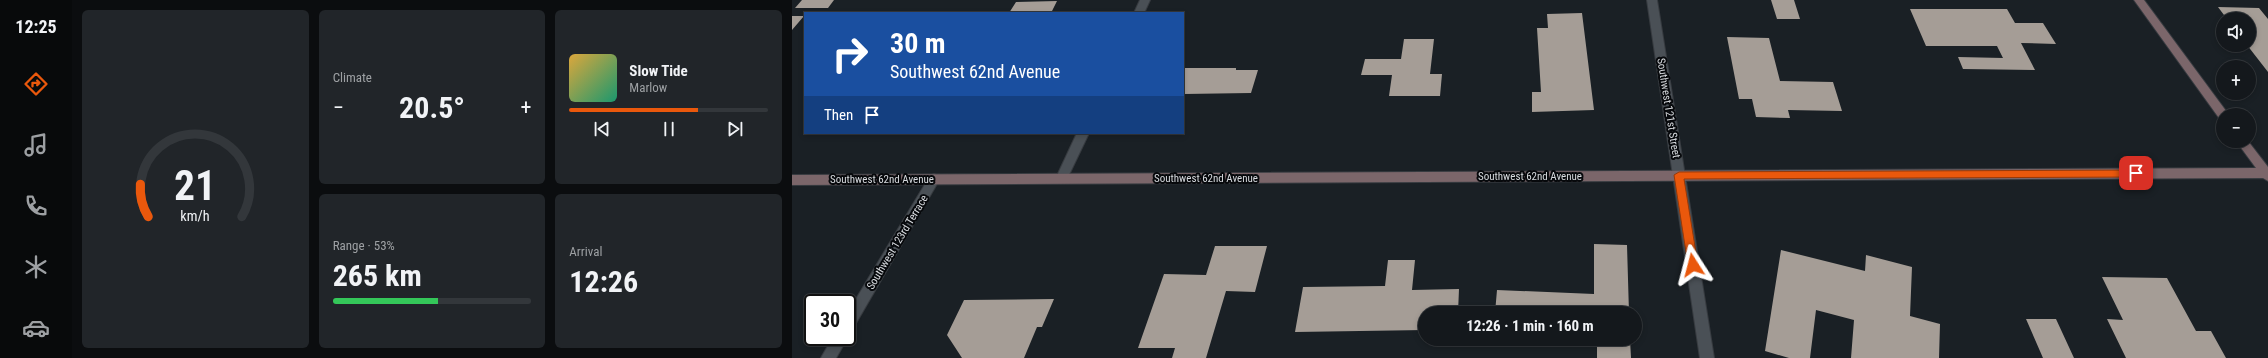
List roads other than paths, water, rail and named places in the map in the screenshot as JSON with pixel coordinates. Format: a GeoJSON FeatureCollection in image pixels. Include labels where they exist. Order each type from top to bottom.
{"type":"FeatureCollection","features":[{"type":"Feature","properties":{"kind":"street"},"geometry":{"type":"LineString","coordinates":[[1139,12],[1145,0]]}},
{"type":"Feature","properties":{"kind":"street","name":"Southwest 121st Street"},"geometry":{"type":"LineString","coordinates":[[1652,0],[1707,358]]}},
{"type":"Feature","properties":{"kind":"street"},"geometry":{"type":"LineString","coordinates":[[2139,0],[2218,108]]}},
{"type":"Feature","properties":{"kind":"street"},"geometry":{"type":"LineString","coordinates":[[1062,178],[1083,134]]}},
{"type":"Feature","properties":{"kind":"street"},"geometry":{"type":"LineString","coordinates":[[2247,148],[2267,174]]}},
{"type":"Feature","properties":{"kind":"street","name":"Southwest 62nd Avenue"},"geometry":{"type":"LineString","coordinates":[[792,180],[1679,175],[2267,174]]}},
{"type":"Feature","properties":{"kind":"street","name":"Southwest 123rd Terrace"},"geometry":{"type":"LineString","coordinates":[[856,311],[934,179]]}},
{"type":"Feature","properties":{"kind":"street"},"geometry":{"type":"LineString","coordinates":[[828,358],[835,346]]}}]}
